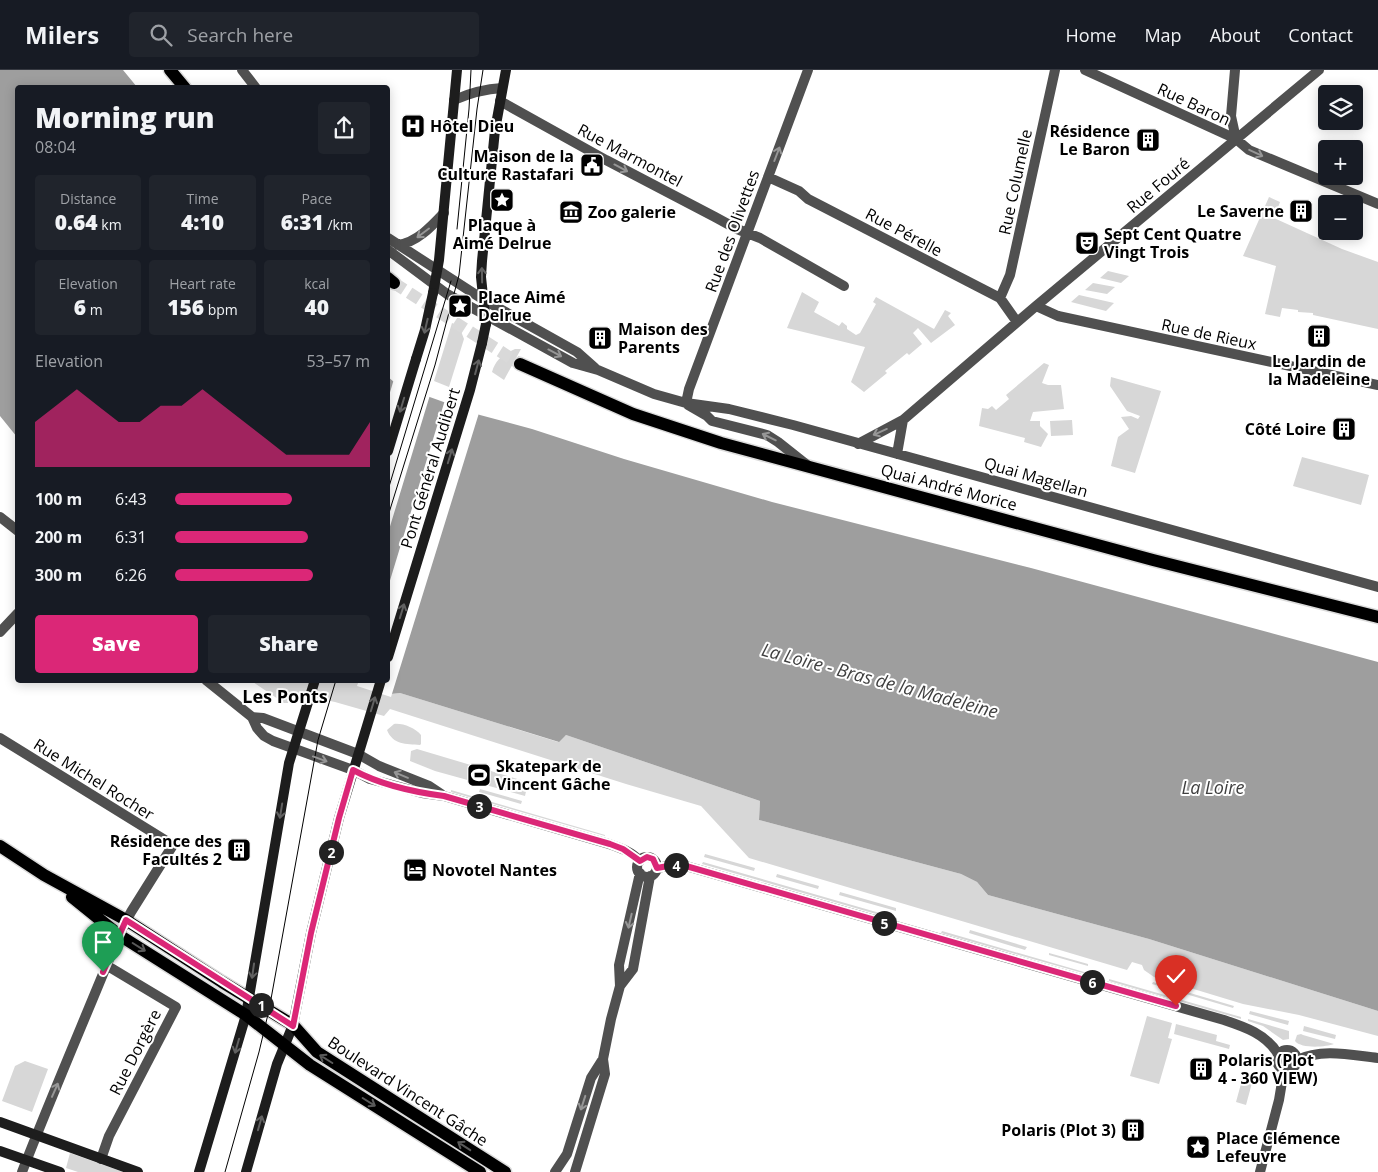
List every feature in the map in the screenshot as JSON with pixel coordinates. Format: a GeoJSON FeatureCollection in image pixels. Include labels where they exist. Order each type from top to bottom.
{"type":"FeatureCollection","features":[{"type":"Feature","properties":{"kind":"main road"},"geometry":{"type":"LineString","coordinates":[[170,70],[182,85]]}},
{"type":"Feature","properties":{"kind":"main road"},"geometry":{"type":"LineString","coordinates":[[390,444],[425,330],[438,270],[456,70]]}},
{"type":"Feature","properties":{"kind":"main road","name":"Pont Général Audibert"},"geometry":{"type":"LineString","coordinates":[[390,650],[470,390],[487,327],[481,277],[482,261],[495,130],[506,70]]}},
{"type":"Feature","properties":{"kind":"main road","name":"Quai André Morice"},"geometry":{"type":"LineString","coordinates":[[520,364],[584,394],[668,426],[721,443],[1144,557],[1378,617]]}},
{"type":"Feature","properties":{"kind":"main road"},"geometry":{"type":"LineString","coordinates":[[199,1172],[246,1016],[289,763],[314,683]]}},
{"type":"Feature","properties":{"kind":"main road"},"geometry":{"type":"LineString","coordinates":[[246,1172],[274,1076],[293,1026],[311,933],[339,818],[379,683]]}},
{"type":"Feature","properties":{"kind":"main road"},"geometry":{"type":"LineString","coordinates":[[0,846],[44,875]]}},
{"type":"Feature","properties":{"kind":"main road","name":"Boulevard Vincent Gâche"},"geometry":{"type":"LineString","coordinates":[[44,875],[126,920],[293,1026],[317,1052],[505,1172]]}},
{"type":"Feature","properties":{"kind":"main road","name":"Boulevard Vincent Gâche"},"geometry":{"type":"LineString","coordinates":[[44,875],[119,934],[246,1016],[310,1065],[480,1172]]}},
{"type":"Feature","properties":{"kind":"main road"},"geometry":{"type":"LineString","coordinates":[[0,1122],[138,1172]]}},
{"type":"Feature","properties":{"kind":"main road"},"geometry":{"type":"LineString","coordinates":[[0,1151],[60,1172]]}},
{"type":"Feature","properties":{"kind":"street"},"geometry":{"type":"LineString","coordinates":[[242,70],[254,85]]}},
{"type":"Feature","properties":{"kind":"street","name":"Rue des Olivettes"},"geometry":{"type":"LineString","coordinates":[[686,403],[689,390],[808,70]]}},
{"type":"Feature","properties":{"kind":"street","name":"Rue Columelle"},"geometry":{"type":"LineString","coordinates":[[1000,298],[1010,275],[1054,70]]}},
{"type":"Feature","properties":{"kind":"street","name":"Rue Baron"},"geometry":{"type":"LineString","coordinates":[[1085,70],[1236,140],[1249,150],[1378,204]]}},
{"type":"Feature","properties":{"kind":"street"},"geometry":{"type":"LineString","coordinates":[[1235,70],[1231,116],[1236,140]]}},
{"type":"Feature","properties":{"kind":"street","name":"Rue Fouré"},"geometry":{"type":"LineString","coordinates":[[858,444],[903,420],[1036,306],[1319,70]]}},
{"type":"Feature","properties":{"kind":"street"},"geometry":{"type":"LineString","coordinates":[[454,100],[470,92],[502,88]]}},
{"type":"Feature","properties":{"kind":"street","name":"Rue Marmontel"},"geometry":{"type":"LineString","coordinates":[[500,101],[737,229],[748,232],[844,286]]}},
{"type":"Feature","properties":{"kind":"street","name":"Rue Pérelle"},"geometry":{"type":"LineString","coordinates":[[768,177],[799,191],[808,199],[1000,298],[1017,322]]}},
{"type":"Feature","properties":{"kind":"street"},"geometry":{"type":"LineString","coordinates":[[398,245],[407,244],[417,238],[444,213]]}},
{"type":"Feature","properties":{"kind":"street"},"geometry":{"type":"LineString","coordinates":[[390,239],[484,300]]}},
{"type":"Feature","properties":{"kind":"street","name":"Quai Magellan"},"geometry":{"type":"LineString","coordinates":[[390,252],[434,289],[447,294],[485,319],[514,331],[573,363],[598,370],[645,390],[686,403],[729,409],[897,454],[1378,587]]}},
{"type":"Feature","properties":{"kind":"street","name":"Quai Magellan"},"geometry":{"type":"LineString","coordinates":[[484,300],[577,352],[598,370]]}},
{"type":"Feature","properties":{"kind":"street","name":"Rue de Rieux"},"geometry":{"type":"LineString","coordinates":[[1036,306],[1058,316],[1378,385]]}},
{"type":"Feature","properties":{"kind":"street","name":"Quai Magellan"},"geometry":{"type":"LineString","coordinates":[[686,403],[712,421],[767,435],[808,466]]}},
{"type":"Feature","properties":{"kind":"street"},"geometry":{"type":"LineString","coordinates":[[897,454],[903,420]]}},
{"type":"Feature","properties":{"kind":"street"},"geometry":{"type":"LineString","coordinates":[[0,517],[15,529]]}},
{"type":"Feature","properties":{"kind":"street"},"geometry":{"type":"LineString","coordinates":[[0,632],[15,616]]}},
{"type":"Feature","properties":{"kind":"street"},"geometry":{"type":"LineString","coordinates":[[210,683],[252,717],[257,728],[264,736],[293,748],[376,780],[422,793],[444,796],[623,849],[640,861]]}},
{"type":"Feature","properties":{"kind":"street"},"geometry":{"type":"LineString","coordinates":[[252,717],[263,718],[298,733],[358,754],[379,766],[429,786],[444,796]]}},
{"type":"Feature","properties":{"kind":"street","name":"Rue Michel Rocher"},"geometry":{"type":"LineString","coordinates":[[0,738],[86,793],[173,845],[126,920]]}},
{"type":"Feature","properties":{"kind":"street"},"geometry":{"type":"LineString","coordinates":[[575,1172],[604,1074],[603,1059],[620,986],[620,965],[640,873],[638,867],[640,861],[644,858],[650,858],[655,862],[654,872],[633,969],[620,986]]}},
{"type":"Feature","properties":{"kind":"street"},"geometry":{"type":"LineString","coordinates":[[640,873],[645,876],[679,864],[1224,1020],[1258,1033],[1273,1046],[1278,1054],[1277,1064],[1284,1070],[1294,1067],[1297,1060],[1295,1054],[1290,1050],[1283,1050],[1278,1054]]}},
{"type":"Feature","properties":{"kind":"street"},"geometry":{"type":"LineString","coordinates":[[22,1172],[126,920]]}},
{"type":"Feature","properties":{"kind":"street","name":"Rue Dorgère"},"geometry":{"type":"LineString","coordinates":[[101,1159],[109,1136],[176,1007],[106,965]]}},
{"type":"Feature","properties":{"kind":"street"},"geometry":{"type":"LineString","coordinates":[[1297,1060],[1320,1053],[1378,1058]]}},
{"type":"Feature","properties":{"kind":"street"},"geometry":{"type":"LineString","coordinates":[[556,1172],[567,1154],[591,1078],[603,1059]]}},
{"type":"Feature","properties":{"kind":"street"},"geometry":{"type":"LineString","coordinates":[[1260,1172],[1279,1100],[1284,1070]]}},
{"type":"Feature","properties":{"kind":"shaded area"},"geometry":{"type":"Polygon","coordinates":[[[1269,197],[1280,202],[1274,218],[1318,238],[1318,240],[1378,262],[1378,329],[1313,315],[1313,313],[1298,312],[1298,310],[1282,308],[1280,317],[1265,314],[1276,266],[1243,256],[1269,197]]]}},
{"type":"Feature","properties":{"kind":"shaded area"},"geometry":{"type":"Polygon","coordinates":[[[1108,271],[1129,276],[1121,283],[1100,278],[1108,271]]]}},
{"type":"Feature","properties":{"kind":"shaded area"},"geometry":{"type":"Polygon","coordinates":[[[1093,283],[1115,287],[1107,294],[1085,290],[1093,283]]]}},
{"type":"Feature","properties":{"kind":"shaded area"},"geometry":{"type":"Polygon","coordinates":[[[802,292],[819,302],[814,312],[839,326],[842,322],[847,326],[847,329],[856,335],[860,333],[876,304],[873,302],[876,297],[934,329],[945,310],[951,313],[948,316],[955,325],[931,343],[918,328],[913,333],[922,344],[909,355],[907,353],[885,371],[887,373],[864,392],[851,382],[865,347],[787,328],[802,292]]]}},
{"type":"Feature","properties":{"kind":"shaded area"},"geometry":{"type":"Polygon","coordinates":[[[1079,295],[1114,303],[1106,311],[1071,302],[1079,295]]]}},
{"type":"Feature","properties":{"kind":"shaded area"},"geometry":{"type":"Polygon","coordinates":[[[452,323],[459,326],[464,339],[449,387],[434,381],[452,323]]]}},
{"type":"Feature","properties":{"kind":"shaded area"},"geometry":{"type":"Polygon","coordinates":[[[515,349],[521,349],[504,380],[492,372],[500,358],[515,349]]]}},
{"type":"Feature","properties":{"kind":"shaded area"},"geometry":{"type":"Polygon","coordinates":[[[1044,363],[1049,365],[1042,383],[1061,385],[1064,409],[1033,412],[1030,421],[1040,421],[1040,426],[1048,434],[1041,447],[1024,442],[1025,438],[979,426],[982,408],[988,409],[992,406],[996,410],[1009,399],[1006,395],[1044,363]]]}},
{"type":"Feature","properties":{"kind":"shaded area"},"geometry":{"type":"Polygon","coordinates":[[[1111,377],[1161,391],[1135,473],[1111,466],[1118,437],[1129,429],[1121,417],[1131,416],[1138,419],[1140,416],[1127,411],[1110,386],[1111,377]]]}},
{"type":"Feature","properties":{"kind":"shaded area"},"geometry":{"type":"Polygon","coordinates":[[[1072,420],[1073,435],[1051,436],[1050,421],[1072,420]]]}},
{"type":"Feature","properties":{"kind":"shaded area"},"geometry":{"type":"Polygon","coordinates":[[[1302,457],[1369,475],[1361,505],[1293,486],[1302,457]]]}},
{"type":"Feature","properties":{"kind":"shaded area"},"geometry":{"type":"Polygon","coordinates":[[[254,683],[357,683],[391,694],[400,693],[558,742],[566,735],[760,801],[759,820],[961,874],[977,882],[988,895],[1149,939],[1378,1011],[1378,1036],[1299,1015],[1243,1004],[1154,977],[1144,970],[1142,965],[1132,962],[1127,970],[749,858],[701,806],[390,709],[384,716],[335,702],[297,694],[288,703],[284,703],[254,683]]]}},
{"type":"Feature","properties":{"kind":"shaded area"},"geometry":{"type":"Polygon","coordinates":[[[394,724],[405,725],[416,730],[421,735],[421,744],[405,744],[393,739],[387,730],[394,724]]]}},
{"type":"Feature","properties":{"kind":"shaded area","name":"Skatepark de Vincent Gâche"},"geometry":{"type":"Polygon","coordinates":[[[417,749],[521,780],[520,783],[527,787],[525,796],[435,771],[410,761],[411,751],[417,749]]]}},
{"type":"Feature","properties":{"kind":"shaded area"},"geometry":{"type":"Polygon","coordinates":[[[480,789],[522,801],[521,804],[479,792],[480,789]]]}},
{"type":"Feature","properties":{"kind":"shaded area"},"geometry":{"type":"Polygon","coordinates":[[[451,790],[605,835],[605,836],[451,792],[451,790]]]}},
{"type":"Feature","properties":{"kind":"shaded area"},"geometry":{"type":"Polygon","coordinates":[[[705,854],[755,868],[754,871],[704,857],[705,854]]]}},
{"type":"Feature","properties":{"kind":"shaded area"},"geometry":{"type":"Polygon","coordinates":[[[703,862],[897,918],[897,920],[702,864],[703,862]]]}},
{"type":"Feature","properties":{"kind":"shaded area"},"geometry":{"type":"Polygon","coordinates":[[[777,874],[819,886],[818,889],[776,877],[777,874]]]}},
{"type":"Feature","properties":{"kind":"shaded area"},"geometry":{"type":"Polygon","coordinates":[[[840,892],[896,908],[896,911],[839,895],[840,892]]]}},
{"type":"Feature","properties":{"kind":"shaded area"},"geometry":{"type":"Polygon","coordinates":[[[970,930],[1027,947],[1025,950],[969,933],[970,930]]]}},
{"type":"Feature","properties":{"kind":"shaded area"},"geometry":{"type":"Polygon","coordinates":[[[942,931],[1098,976],[941,933],[942,931]]]}},
{"type":"Feature","properties":{"kind":"shaded area"},"geometry":{"type":"Polygon","coordinates":[[[1049,953],[1088,964],[1088,966],[1049,955],[1049,953]]]}},
{"type":"Feature","properties":{"kind":"shaded area"},"geometry":{"type":"Polygon","coordinates":[[[1109,979],[1241,1017],[1241,1019],[1109,981],[1109,979]]]}},
{"type":"Feature","properties":{"kind":"shaded area"},"geometry":{"type":"Polygon","coordinates":[[[1153,982],[1234,1006],[1233,1008],[1152,984],[1153,982]]]}},
{"type":"Feature","properties":{"kind":"shaded area"},"geometry":{"type":"Polygon","coordinates":[[[1250,1011],[1289,1021],[1288,1025],[1249,1014],[1250,1011]]]}},
{"type":"Feature","properties":{"kind":"shaded area"},"geometry":{"type":"Polygon","coordinates":[[[1147,1016],[1172,1023],[1168,1038],[1172,1039],[1159,1084],[1130,1076],[1147,1016]]]}},
{"type":"Feature","properties":{"kind":"shaded area"},"geometry":{"type":"Polygon","coordinates":[[[1248,1019],[1289,1031],[1289,1039],[1283,1040],[1263,1026],[1248,1021],[1248,1019]]]}},
{"type":"Feature","properties":{"kind":"shaded area"},"geometry":{"type":"Polygon","coordinates":[[[1176,1024],[1217,1035],[1216,1041],[1230,1045],[1229,1049],[1174,1034],[1176,1024]]]}},
{"type":"Feature","properties":{"kind":"shaded area"},"geometry":{"type":"Polygon","coordinates":[[[1304,1026],[1336,1035],[1335,1039],[1303,1031],[1304,1026]]]}},
{"type":"Feature","properties":{"kind":"shaded area"},"geometry":{"type":"Polygon","coordinates":[[[1301,1034],[1334,1044],[1308,1046],[1298,1044],[1295,1041],[1297,1035],[1301,1034]]]}},
{"type":"Feature","properties":{"kind":"shaded area"},"geometry":{"type":"Polygon","coordinates":[[[25,1061],[48,1069],[32,1112],[2,1101],[15,1066],[25,1061]]]}},
{"type":"Feature","properties":{"kind":"shaded area"},"geometry":{"type":"Polygon","coordinates":[[[1242,1080],[1252,1083],[1246,1105],[1236,1102],[1242,1080]]]}},
{"type":"Feature","properties":{"kind":"shaded area"},"geometry":{"type":"Polygon","coordinates":[[[70,1153],[123,1172],[78,1172],[66,1168],[70,1153]]]}},
{"type":"Feature","properties":{"kind":"water"},"geometry":{"type":"Polygon","coordinates":[[[0,70],[123,70],[135,85],[15,85],[15,435],[0,416],[0,70]]]}},
{"type":"Feature","properties":{"kind":"water","name":"La Loire"},"geometry":{"type":"Polygon","coordinates":[[[390,379],[399,386],[480,415],[772,502],[1031,568],[1378,662],[1378,1011],[1149,939],[988,895],[977,882],[961,874],[759,820],[760,801],[566,735],[559,742],[400,693],[391,694],[357,683],[390,683],[390,379]]]}},
{"type":"Feature","properties":{"kind":"pier"},"geometry":{"type":"Polygon","coordinates":[[[394,379],[400,384],[430,395],[390,526],[390,392],[394,379]]]}},
{"type":"Feature","properties":{"kind":"pier"},"geometry":{"type":"Polygon","coordinates":[[[445,400],[479,413],[391,697],[357,686],[358,683],[390,683],[390,580],[445,400]]]}},
{"type":"Feature","properties":{"kind":"tunnel"},"geometry":{"type":"LineString","coordinates":[[394,283],[520,364]]}},
{"type":"Feature","properties":{"kind":"tram line"},"geometry":{"type":"LineString","coordinates":[[457,229],[471,70]]}},
{"type":"Feature","properties":{"kind":"tram line"},"geometry":{"type":"LineString","coordinates":[[390,510],[435,365],[459,275],[483,70]]}},
{"type":"Feature","properties":{"kind":"tram line"},"geometry":{"type":"LineString","coordinates":[[390,483],[451,281]]}},
{"type":"Feature","properties":{"kind":"tram line"},"geometry":{"type":"LineString","coordinates":[[225,1172],[269,1010],[318,740],[335,683]]}},
{"type":"Feature","properties":{"kind":"place","name":"Hôtel Dieu"},"geometry":{"type":"Point","coordinates":[413,126]}},
{"type":"Feature","properties":{"kind":"place","name":"Résidence Le Baron"},"geometry":{"type":"Point","coordinates":[1148,140]}},
{"type":"Feature","properties":{"kind":"place","name":"Maison de la Culture Rastafari"},"geometry":{"type":"Point","coordinates":[592,165]}},
{"type":"Feature","properties":{"kind":"place","name":"Plaque à Aimé Delrue"},"geometry":{"type":"Point","coordinates":[502,200]}},
{"type":"Feature","properties":{"kind":"place","name":"Le Saverne"},"geometry":{"type":"Point","coordinates":[1301,211]}},
{"type":"Feature","properties":{"kind":"place","name":"Zoo galerie"},"geometry":{"type":"Point","coordinates":[571,212]}},
{"type":"Feature","properties":{"kind":"place","name":"Sept Cent Quatre Vingt Trois"},"geometry":{"type":"Point","coordinates":[1087,243]}},
{"type":"Feature","properties":{"kind":"place","name":"Place Aimé Delrue"},"geometry":{"type":"Point","coordinates":[460,306]}},
{"type":"Feature","properties":{"kind":"place","name":"Le Jardin de la Madeleine"},"geometry":{"type":"Point","coordinates":[1319,336]}},
{"type":"Feature","properties":{"kind":"place","name":"Maison des Parents"},"geometry":{"type":"Point","coordinates":[600,338]}},
{"type":"Feature","properties":{"kind":"place","name":"Côté Loire"},"geometry":{"type":"Point","coordinates":[1344,429]}},
{"type":"Feature","properties":{"kind":"place","name":"Skatepark de Vincent Gâche"},"geometry":{"type":"Point","coordinates":[479,775]}},
{"type":"Feature","properties":{"kind":"place","name":"Résidence des Facultés 2"},"geometry":{"type":"Point","coordinates":[239,850]}},
{"type":"Feature","properties":{"kind":"place","name":"Novotel Nantes"},"geometry":{"type":"Point","coordinates":[415,870]}},
{"type":"Feature","properties":{"kind":"place","name":"Polaris (Plot 4 - 360 VIEW)"},"geometry":{"type":"Point","coordinates":[1201,1069]}},
{"type":"Feature","properties":{"kind":"place","name":"Polaris (Plot 3)"},"geometry":{"type":"Point","coordinates":[1133,1130]}},
{"type":"Feature","properties":{"kind":"place","name":"Place Clémence Lefeuvre"},"geometry":{"type":"Point","coordinates":[1198,1147]}},
{"type":"Feature","properties":{"kind":"district","name":"Les Ponts"},"geometry":{"type":"Point","coordinates":[285,696]}},
{"type":"Feature","properties":{"kind":"route"},"geometry":{"type":"LineString","coordinates":[[103,972],[126,920],[293,1026],[311,933],[339,818],[353,770],[370,779],[422,793],[444,796],[610,844],[623,849],[640,861],[647,857],[653,859],[657,868],[679,864],[1176,1006]]}},
{"type":"Feature","properties":{"kind":"water label","name":"La Loire - Bras de la Madeleine"},"geometry":{"type":"Point","coordinates":[880,680]}}]}
